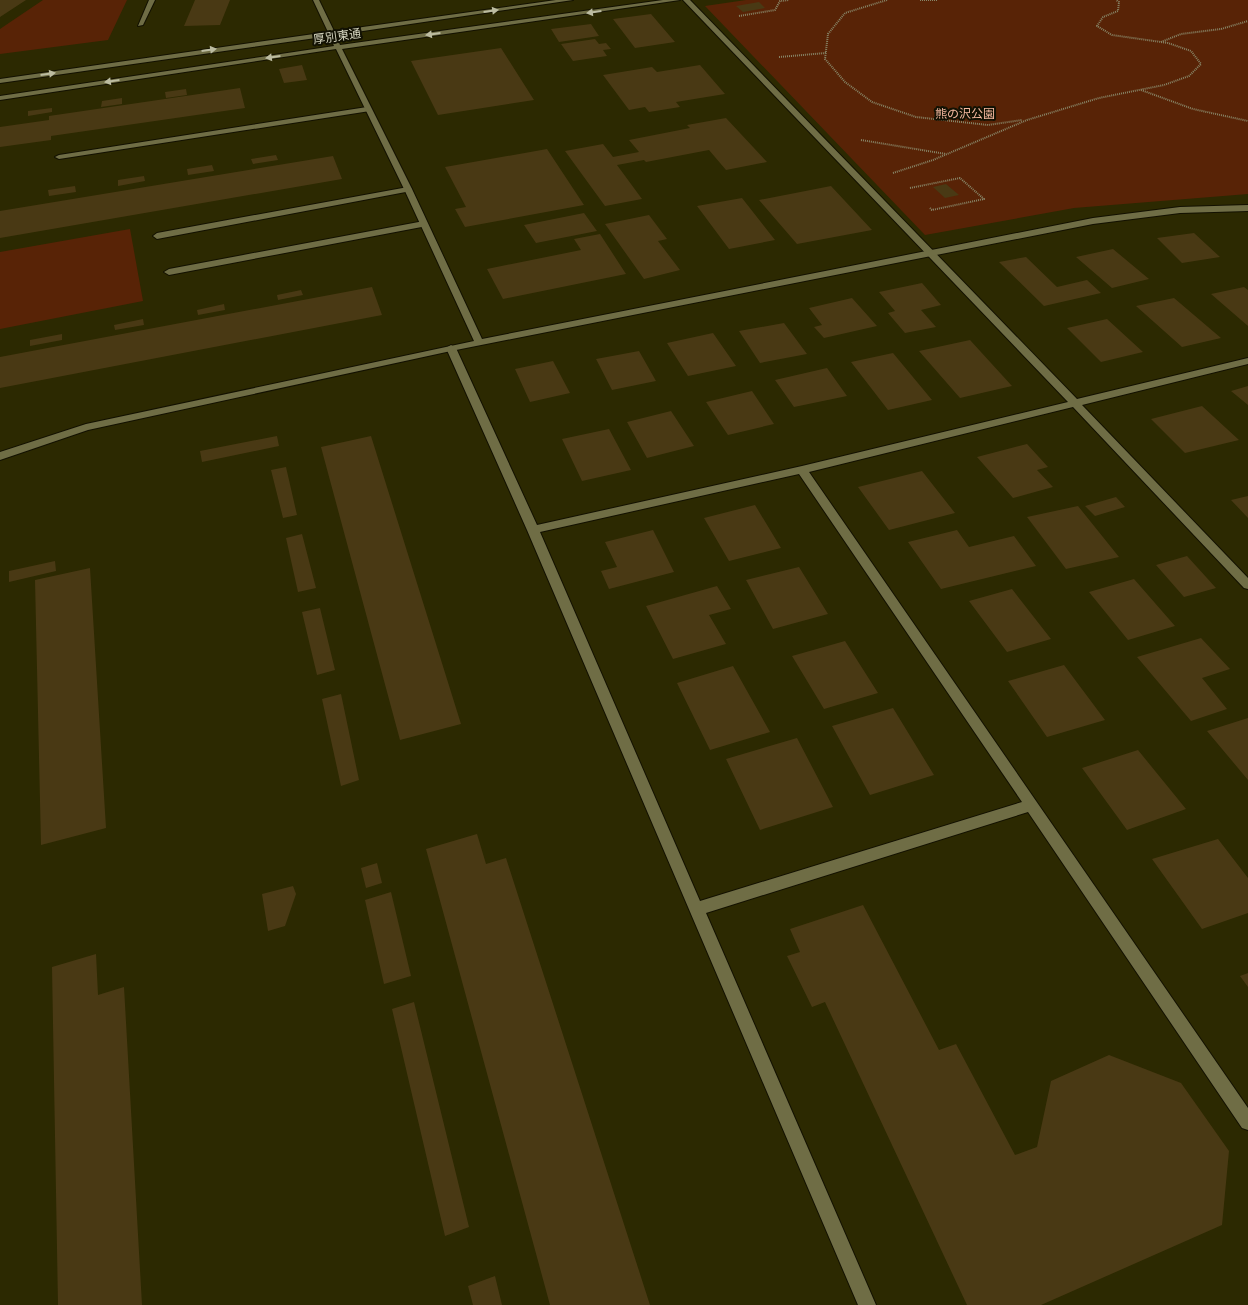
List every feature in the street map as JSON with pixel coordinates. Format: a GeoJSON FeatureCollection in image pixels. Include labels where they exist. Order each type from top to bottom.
{"type":"FeatureCollection","features":[{"type":"Feature","properties":{"kind":"street"},"geometry":{"type":"LineString","coordinates":[[140,25],[152,0]]}},
{"type":"Feature","properties":{"kind":"street"},"geometry":{"type":"LineString","coordinates":[[316,0],[367,109],[408,189],[479,342]]}},
{"type":"Feature","properties":{"kind":"street","name":"厚別東通"},"geometry":{"type":"LineString","coordinates":[[0,81],[570,0]]}},
{"type":"Feature","properties":{"kind":"street","name":"厚別東通"},"geometry":{"type":"LineString","coordinates":[[0,98],[338,47],[677,0]]}},
{"type":"Feature","properties":{"kind":"street"},"geometry":{"type":"LineString","coordinates":[[686,0],[932,253],[1248,584]]}},
{"type":"Feature","properties":{"kind":"street"},"geometry":{"type":"LineString","coordinates":[[58,157],[367,109]]}},
{"type":"Feature","properties":{"kind":"street"},"geometry":{"type":"LineString","coordinates":[[157,236],[408,189]]}},
{"type":"Feature","properties":{"kind":"street"},"geometry":{"type":"LineString","coordinates":[[0,456],[86,426],[479,342],[1093,221],[1180,210],[1248,208]]}},
{"type":"Feature","properties":{"kind":"street"},"geometry":{"type":"LineString","coordinates":[[169,272],[424,224]]}},
{"type":"Feature","properties":{"kind":"street"},"geometry":{"type":"LineString","coordinates":[[451,348],[533,530],[867,1305]]}},
{"type":"Feature","properties":{"kind":"street"},"geometry":{"type":"LineString","coordinates":[[533,530],[802,470],[1248,361]]}},
{"type":"Feature","properties":{"kind":"street"},"geometry":{"type":"LineString","coordinates":[[802,470],[1248,1122]]}},
{"type":"Feature","properties":{"kind":"street"},"geometry":{"type":"LineString","coordinates":[[697,909],[1032,805]]}},
{"type":"Feature","properties":{"kind":"path"},"geometry":{"type":"LineString","coordinates":[[736,16],[775,10],[780,1],[788,0]]}},
{"type":"Feature","properties":{"kind":"path"},"geometry":{"type":"LineString","coordinates":[[887,0],[845,14],[828,34],[825,59],[845,82],[872,102],[916,117],[988,125],[1027,120]]}},
{"type":"Feature","properties":{"kind":"path"},"geometry":{"type":"LineString","coordinates":[[920,0],[938,0]]}},
{"type":"Feature","properties":{"kind":"path"},"geometry":{"type":"LineString","coordinates":[[893,173],[946,154],[1027,120],[1099,98],[1164,85],[1189,76],[1201,64],[1191,51],[1160,43],[1112,35],[1097,26],[1103,17],[1118,11],[1119,2],[1116,0]]}},
{"type":"Feature","properties":{"kind":"path"},"geometry":{"type":"LineString","coordinates":[[1160,43],[1165,38],[1222,28],[1248,21]]}},
{"type":"Feature","properties":{"kind":"path"},"geometry":{"type":"LineString","coordinates":[[779,57],[826,53]]}},
{"type":"Feature","properties":{"kind":"path"},"geometry":{"type":"LineString","coordinates":[[1140,89],[1161,100],[1204,112],[1248,121]]}},
{"type":"Feature","properties":{"kind":"path"},"geometry":{"type":"LineString","coordinates":[[856,139],[946,154]]}},
{"type":"Feature","properties":{"kind":"path"},"geometry":{"type":"LineString","coordinates":[[916,194],[910,188],[960,178],[984,199],[932,210],[926,205]]}},
{"type":"Feature","properties":{"kind":"green space"},"geometry":{"type":"Polygon","coordinates":[[[43,0],[127,0],[108,40],[0,54],[0,29],[43,0]]]}},
{"type":"Feature","properties":{"kind":"green space","name":"熊の沢公園"},"geometry":{"type":"Polygon","coordinates":[[[746,0],[1248,0],[1248,194],[1074,208],[925,235],[705,6],[746,0]]]}},
{"type":"Feature","properties":{"kind":"green space"},"geometry":{"type":"Polygon","coordinates":[[[130,229],[143,301],[0,329],[0,252],[130,229]]]}},
{"type":"Feature","properties":{"kind":"building"},"geometry":{"type":"Polygon","coordinates":[[[0,0],[26,0],[0,17],[0,0]]]}},
{"type":"Feature","properties":{"kind":"building"},"geometry":{"type":"Polygon","coordinates":[[[195,0],[230,0],[220,25],[184,26],[195,0]]]}},
{"type":"Feature","properties":{"kind":"building"},"geometry":{"type":"Polygon","coordinates":[[[759,2],[765,8],[743,12],[736,6],[759,2]]]}},
{"type":"Feature","properties":{"kind":"building"},"geometry":{"type":"Polygon","coordinates":[[[651,14],[675,42],[635,48],[613,19],[651,14]]]}},
{"type":"Feature","properties":{"kind":"building"},"geometry":{"type":"Polygon","coordinates":[[[591,24],[599,36],[559,42],[551,29],[591,24]]]}},
{"type":"Feature","properties":{"kind":"building"},"geometry":{"type":"Polygon","coordinates":[[[595,39],[599,44],[606,43],[611,49],[603,50],[607,56],[573,61],[561,44],[595,39]]]}},
{"type":"Feature","properties":{"kind":"building"},"geometry":{"type":"Polygon","coordinates":[[[501,48],[534,100],[438,115],[411,61],[501,48]]]}},
{"type":"Feature","properties":{"kind":"building"},"geometry":{"type":"Polygon","coordinates":[[[302,65],[307,80],[284,83],[279,69],[302,65]]]}},
{"type":"Feature","properties":{"kind":"building"},"geometry":{"type":"Polygon","coordinates":[[[700,65],[725,94],[676,102],[680,107],[649,112],[645,107],[629,110],[603,75],[652,67],[657,72],[700,65]]]}},
{"type":"Feature","properties":{"kind":"building"},"geometry":{"type":"Polygon","coordinates":[[[240,88],[245,108],[51,136],[51,140],[0,147],[0,127],[49,120],[49,116],[240,88]]]}},
{"type":"Feature","properties":{"kind":"building"},"geometry":{"type":"Polygon","coordinates":[[[186,89],[187,95],[166,98],[165,92],[186,89]]]}},
{"type":"Feature","properties":{"kind":"building"},"geometry":{"type":"Polygon","coordinates":[[[122,98],[122,104],[101,107],[102,101],[122,98]]]}},
{"type":"Feature","properties":{"kind":"building"},"geometry":{"type":"Polygon","coordinates":[[[52,108],[52,112],[28,116],[28,111],[52,108]]]}},
{"type":"Feature","properties":{"kind":"building"},"geometry":{"type":"Polygon","coordinates":[[[726,118],[767,162],[726,170],[709,150],[646,162],[644,160],[617,165],[642,199],[605,206],[565,151],[603,144],[613,157],[639,152],[629,140],[690,128],[687,125],[726,118]]]}},
{"type":"Feature","properties":{"kind":"building"},"geometry":{"type":"Polygon","coordinates":[[[547,149],[584,205],[465,227],[455,209],[466,207],[445,167],[547,149]]]}},
{"type":"Feature","properties":{"kind":"building"},"geometry":{"type":"Polygon","coordinates":[[[276,155],[278,160],[253,164],[251,159],[276,155]]]}},
{"type":"Feature","properties":{"kind":"building"},"geometry":{"type":"Polygon","coordinates":[[[333,156],[342,179],[0,238],[0,211],[333,156]]]}},
{"type":"Feature","properties":{"kind":"building"},"geometry":{"type":"Polygon","coordinates":[[[212,165],[214,171],[188,175],[187,169],[212,165]]]}},
{"type":"Feature","properties":{"kind":"building"},"geometry":{"type":"Polygon","coordinates":[[[144,176],[145,181],[118,186],[118,180],[144,176]]]}},
{"type":"Feature","properties":{"kind":"building"},"geometry":{"type":"Polygon","coordinates":[[[946,184],[959,195],[945,198],[933,187],[946,184]]]}},
{"type":"Feature","properties":{"kind":"building"},"geometry":{"type":"Polygon","coordinates":[[[75,186],[76,192],[49,196],[48,190],[75,186]]]}},
{"type":"Feature","properties":{"kind":"building"},"geometry":{"type":"Polygon","coordinates":[[[831,186],[872,230],[797,244],[759,200],[831,186]]]}},
{"type":"Feature","properties":{"kind":"building"},"geometry":{"type":"Polygon","coordinates":[[[742,198],[775,240],[729,249],[697,206],[742,198]]]}},
{"type":"Feature","properties":{"kind":"building"},"geometry":{"type":"Polygon","coordinates":[[[584,213],[597,231],[536,243],[524,225],[584,213]]]}},
{"type":"Feature","properties":{"kind":"building"},"geometry":{"type":"Polygon","coordinates":[[[649,215],[667,239],[658,241],[680,270],[644,279],[605,224],[649,215]]]}},
{"type":"Feature","properties":{"kind":"building"},"geometry":{"type":"Polygon","coordinates":[[[1194,233],[1220,257],[1182,263],[1157,238],[1194,233]]]}},
{"type":"Feature","properties":{"kind":"building"},"geometry":{"type":"Polygon","coordinates":[[[600,234],[626,274],[503,299],[487,269],[581,250],[574,239],[600,234]]]}},
{"type":"Feature","properties":{"kind":"building"},"geometry":{"type":"Polygon","coordinates":[[[1113,249],[1149,279],[1112,288],[1076,257],[1113,249]]]}},
{"type":"Feature","properties":{"kind":"building"},"geometry":{"type":"Polygon","coordinates":[[[1026,257],[1057,287],[1087,280],[1101,293],[1044,306],[999,262],[1026,257]]]}},
{"type":"Feature","properties":{"kind":"building"},"geometry":{"type":"Polygon","coordinates":[[[922,283],[941,305],[921,310],[936,327],[905,333],[888,313],[895,311],[879,292],[922,283]]]}},
{"type":"Feature","properties":{"kind":"building"},"geometry":{"type":"Polygon","coordinates":[[[372,287],[382,315],[0,388],[0,357],[372,287]]]}},
{"type":"Feature","properties":{"kind":"building"},"geometry":{"type":"Polygon","coordinates":[[[1244,287],[1248,290],[1248,326],[1211,294],[1244,287]]]}},
{"type":"Feature","properties":{"kind":"building"},"geometry":{"type":"Polygon","coordinates":[[[301,290],[303,295],[278,300],[277,295],[301,290]]]}},
{"type":"Feature","properties":{"kind":"building"},"geometry":{"type":"Polygon","coordinates":[[[852,298],[877,326],[824,338],[814,327],[822,325],[809,308],[852,298]]]}},
{"type":"Feature","properties":{"kind":"building"},"geometry":{"type":"Polygon","coordinates":[[[1174,298],[1221,338],[1182,347],[1136,306],[1174,298]]]}},
{"type":"Feature","properties":{"kind":"building"},"geometry":{"type":"Polygon","coordinates":[[[224,304],[225,310],[198,315],[197,310],[224,304]]]}},
{"type":"Feature","properties":{"kind":"building"},"geometry":{"type":"Polygon","coordinates":[[[143,319],[144,325],[115,330],[114,325],[143,319]]]}},
{"type":"Feature","properties":{"kind":"building"},"geometry":{"type":"Polygon","coordinates":[[[1107,319],[1143,352],[1101,362],[1067,328],[1107,319]]]}},
{"type":"Feature","properties":{"kind":"building"},"geometry":{"type":"Polygon","coordinates":[[[784,323],[807,354],[760,363],[739,331],[784,323]]]}},
{"type":"Feature","properties":{"kind":"building"},"geometry":{"type":"Polygon","coordinates":[[[713,333],[736,366],[688,376],[667,343],[713,333]]]}},
{"type":"Feature","properties":{"kind":"building"},"geometry":{"type":"Polygon","coordinates":[[[62,334],[62,340],[30,346],[30,340],[62,334]]]}},
{"type":"Feature","properties":{"kind":"building"},"geometry":{"type":"Polygon","coordinates":[[[970,340],[1012,386],[960,398],[919,351],[970,340]]]}},
{"type":"Feature","properties":{"kind":"building"},"geometry":{"type":"Polygon","coordinates":[[[639,351],[656,381],[612,390],[596,359],[639,351]]]}},
{"type":"Feature","properties":{"kind":"building"},"geometry":{"type":"Polygon","coordinates":[[[893,353],[932,400],[888,410],[851,362],[893,353]]]}},
{"type":"Feature","properties":{"kind":"building"},"geometry":{"type":"Polygon","coordinates":[[[553,361],[570,393],[530,402],[515,369],[553,361]]]}},
{"type":"Feature","properties":{"kind":"building"},"geometry":{"type":"Polygon","coordinates":[[[827,368],[847,396],[794,407],[775,380],[827,368]]]}},
{"type":"Feature","properties":{"kind":"building"},"geometry":{"type":"Polygon","coordinates":[[[1248,386],[1248,405],[1231,391],[1248,386]]]}},
{"type":"Feature","properties":{"kind":"building"},"geometry":{"type":"Polygon","coordinates":[[[752,391],[774,424],[728,435],[706,402],[752,391]]]}},
{"type":"Feature","properties":{"kind":"building"},"geometry":{"type":"Polygon","coordinates":[[[1202,406],[1239,440],[1185,453],[1151,419],[1202,406]]]}},
{"type":"Feature","properties":{"kind":"building"},"geometry":{"type":"Polygon","coordinates":[[[671,411],[694,446],[647,458],[627,422],[671,411]]]}},
{"type":"Feature","properties":{"kind":"building"},"geometry":{"type":"Polygon","coordinates":[[[609,429],[631,470],[582,481],[562,439],[609,429]]]}},
{"type":"Feature","properties":{"kind":"building"},"geometry":{"type":"Polygon","coordinates":[[[277,436],[279,446],[202,462],[200,451],[277,436]]]}},
{"type":"Feature","properties":{"kind":"building"},"geometry":{"type":"Polygon","coordinates":[[[371,436],[461,724],[400,740],[321,447],[371,436]]]}},
{"type":"Feature","properties":{"kind":"building"},"geometry":{"type":"Polygon","coordinates":[[[1027,444],[1048,467],[1037,470],[1053,487],[1013,498],[977,457],[1027,444]]]}},
{"type":"Feature","properties":{"kind":"building"},"geometry":{"type":"Polygon","coordinates":[[[286,467],[297,515],[283,518],[271,470],[286,467]]]}},
{"type":"Feature","properties":{"kind":"building"},"geometry":{"type":"Polygon","coordinates":[[[922,471],[955,513],[889,530],[858,487],[922,471]]]}},
{"type":"Feature","properties":{"kind":"building"},"geometry":{"type":"Polygon","coordinates":[[[1248,496],[1248,518],[1231,500],[1248,496]]]}},
{"type":"Feature","properties":{"kind":"building"},"geometry":{"type":"Polygon","coordinates":[[[1116,497],[1125,507],[1095,516],[1085,506],[1116,497]]]}},
{"type":"Feature","properties":{"kind":"building"},"geometry":{"type":"Polygon","coordinates":[[[755,505],[781,548],[729,561],[704,518],[755,505]]]}},
{"type":"Feature","properties":{"kind":"building"},"geometry":{"type":"Polygon","coordinates":[[[1078,506],[1119,557],[1066,569],[1027,517],[1078,506]]]}},
{"type":"Feature","properties":{"kind":"building"},"geometry":{"type":"Polygon","coordinates":[[[653,530],[674,572],[609,589],[601,571],[617,567],[605,542],[653,530]]]}},
{"type":"Feature","properties":{"kind":"building"},"geometry":{"type":"Polygon","coordinates":[[[957,530],[969,547],[1014,536],[1036,566],[941,589],[908,542],[957,530]]]}},
{"type":"Feature","properties":{"kind":"building"},"geometry":{"type":"Polygon","coordinates":[[[302,534],[316,588],[298,592],[286,538],[302,534]]]}},
{"type":"Feature","properties":{"kind":"building"},"geometry":{"type":"Polygon","coordinates":[[[1187,556],[1216,588],[1184,597],[1156,565],[1187,556]]]}},
{"type":"Feature","properties":{"kind":"building"},"geometry":{"type":"Polygon","coordinates":[[[55,561],[56,571],[9,582],[9,571],[55,561]]]}},
{"type":"Feature","properties":{"kind":"building"},"geometry":{"type":"Polygon","coordinates":[[[799,567],[828,614],[773,629],[746,580],[799,567]]]}},
{"type":"Feature","properties":{"kind":"building"},"geometry":{"type":"Polygon","coordinates":[[[90,568],[106,828],[41,845],[35,580],[90,568]]]}},
{"type":"Feature","properties":{"kind":"building"},"geometry":{"type":"Polygon","coordinates":[[[1134,579],[1175,626],[1128,640],[1089,592],[1134,579]]]}},
{"type":"Feature","properties":{"kind":"building"},"geometry":{"type":"Polygon","coordinates":[[[717,586],[731,609],[709,615],[726,644],[673,659],[646,606],[717,586]]]}},
{"type":"Feature","properties":{"kind":"building"},"geometry":{"type":"Polygon","coordinates":[[[1012,589],[1051,639],[1007,652],[969,601],[1012,589]]]}},
{"type":"Feature","properties":{"kind":"building"},"geometry":{"type":"Polygon","coordinates":[[[320,608],[335,670],[317,675],[302,612],[320,608]]]}},
{"type":"Feature","properties":{"kind":"building"},"geometry":{"type":"Polygon","coordinates":[[[1201,638],[1230,669],[1202,678],[1227,709],[1191,721],[1137,657],[1201,638]]]}},
{"type":"Feature","properties":{"kind":"building"},"geometry":{"type":"Polygon","coordinates":[[[845,641],[878,693],[824,709],[792,656],[845,641]]]}},
{"type":"Feature","properties":{"kind":"building"},"geometry":{"type":"Polygon","coordinates":[[[1064,665],[1105,720],[1047,737],[1008,681],[1064,665]]]}},
{"type":"Feature","properties":{"kind":"building"},"geometry":{"type":"Polygon","coordinates":[[[733,666],[770,732],[710,750],[677,683],[733,666]]]}},
{"type":"Feature","properties":{"kind":"building"},"geometry":{"type":"Polygon","coordinates":[[[341,694],[359,780],[341,786],[322,699],[341,694]]]}},
{"type":"Feature","properties":{"kind":"building"},"geometry":{"type":"Polygon","coordinates":[[[893,708],[934,775],[870,795],[832,726],[893,708]]]}},
{"type":"Feature","properties":{"kind":"building"},"geometry":{"type":"Polygon","coordinates":[[[1248,718],[1248,780],[1207,731],[1248,718]]]}},
{"type":"Feature","properties":{"kind":"building"},"geometry":{"type":"Polygon","coordinates":[[[797,738],[833,807],[760,830],[726,759],[797,738]]]}},
{"type":"Feature","properties":{"kind":"building"},"geometry":{"type":"Polygon","coordinates":[[[1138,750],[1186,809],[1127,830],[1082,768],[1138,750]]]}},
{"type":"Feature","properties":{"kind":"building"},"geometry":{"type":"Polygon","coordinates":[[[477,834],[486,864],[506,858],[650,1305],[550,1305],[426,849],[477,834]]]}},
{"type":"Feature","properties":{"kind":"building"},"geometry":{"type":"Polygon","coordinates":[[[1218,839],[1248,878],[1248,913],[1202,929],[1152,859],[1218,839]]]}},
{"type":"Feature","properties":{"kind":"building"},"geometry":{"type":"Polygon","coordinates":[[[377,863],[382,883],[366,888],[361,868],[377,863]]]}},
{"type":"Feature","properties":{"kind":"building"},"geometry":{"type":"Polygon","coordinates":[[[293,886],[296,894],[285,926],[268,931],[262,894],[293,886]]]}},
{"type":"Feature","properties":{"kind":"building"},"geometry":{"type":"Polygon","coordinates":[[[391,892],[411,976],[384,984],[365,900],[391,892]]]}},
{"type":"Feature","properties":{"kind":"building"},"geometry":{"type":"Polygon","coordinates":[[[863,905],[939,1050],[956,1044],[1015,1155],[1037,1147],[1051,1081],[1109,1055],[1181,1083],[1229,1151],[1222,1225],[1041,1305],[967,1305],[825,1002],[812,1007],[787,956],[800,952],[790,929],[863,905]]]}},
{"type":"Feature","properties":{"kind":"building"},"geometry":{"type":"Polygon","coordinates":[[[96,954],[98,995],[124,987],[142,1305],[58,1305],[52,967],[96,954]]]}},
{"type":"Feature","properties":{"kind":"building"},"geometry":{"type":"Polygon","coordinates":[[[1248,973],[1248,987],[1240,976],[1248,973]]]}},
{"type":"Feature","properties":{"kind":"building"},"geometry":{"type":"Polygon","coordinates":[[[414,1002],[469,1227],[445,1236],[392,1009],[414,1002]]]}},
{"type":"Feature","properties":{"kind":"building"},"geometry":{"type":"Polygon","coordinates":[[[495,1276],[502,1305],[473,1305],[468,1286],[495,1276]]]}}]}
